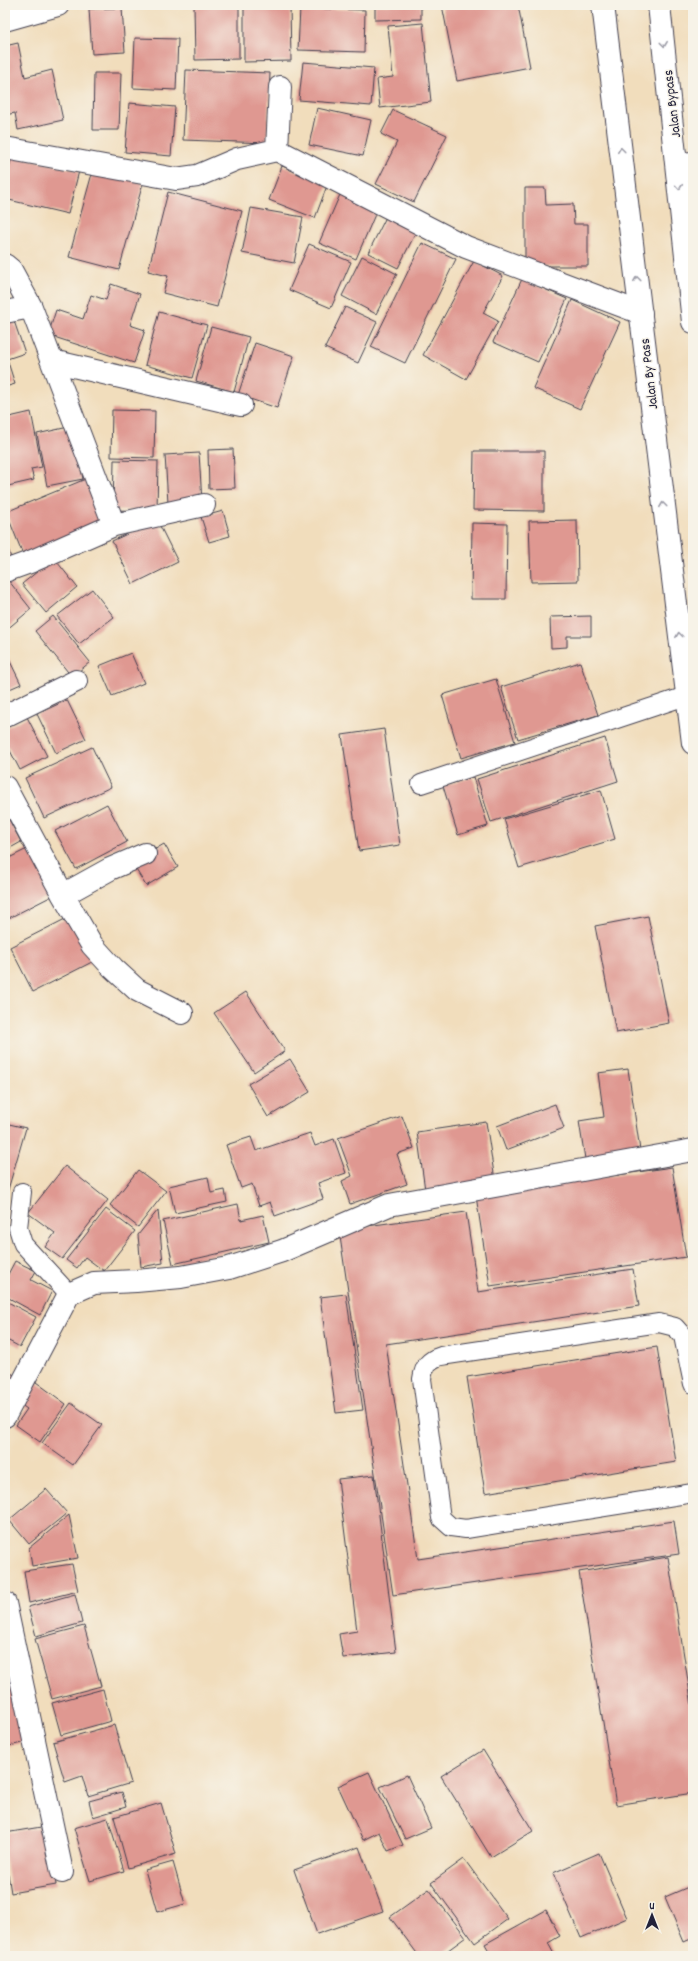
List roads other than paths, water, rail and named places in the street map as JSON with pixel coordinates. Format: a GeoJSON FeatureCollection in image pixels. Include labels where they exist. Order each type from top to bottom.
{"type":"FeatureCollection","features":[{"type":"Feature","properties":{"kind":"main road"},"geometry":{"type":"LineString","coordinates":[[5,20],[58,5]]}},
{"type":"Feature","properties":{"kind":"main road","name":"Jalan By Pass"},"geometry":{"type":"LineString","coordinates":[[603,5],[686,696],[693,743]]}},
{"type":"Feature","properties":{"kind":"main road","name":"Jalan Bypass"},"geometry":{"type":"LineString","coordinates":[[659,5],[685,164],[693,322]]}},
{"type":"Feature","properties":{"kind":"main road"},"geometry":{"type":"LineString","coordinates":[[277,150],[280,87]]}},
{"type":"Feature","properties":{"kind":"main road"},"geometry":{"type":"LineString","coordinates":[[5,148],[176,179],[197,176],[237,159],[277,150],[466,247],[641,313]]}},
{"type":"Feature","properties":{"kind":"main road"},"geometry":{"type":"LineString","coordinates":[[5,265],[11,270],[31,307],[114,525]]}},
{"type":"Feature","properties":{"kind":"main road"},"geometry":{"type":"LineString","coordinates":[[5,312],[31,307]]}},
{"type":"Feature","properties":{"kind":"main road"},"geometry":{"type":"LineString","coordinates":[[52,361],[241,405]]}},
{"type":"Feature","properties":{"kind":"main road"},"geometry":{"type":"LineString","coordinates":[[5,571],[30,562],[114,525],[204,505]]}},
{"type":"Feature","properties":{"kind":"main road"},"geometry":{"type":"LineString","coordinates":[[5,716],[76,681]]}},
{"type":"Feature","properties":{"kind":"main road"},"geometry":{"type":"LineString","coordinates":[[5,788],[92,945],[113,968],[137,990],[182,1013]]}},
{"type":"Feature","properties":{"kind":"main road"},"geometry":{"type":"LineString","coordinates":[[63,895],[110,870],[145,854]]}},
{"type":"Feature","properties":{"kind":"main road"},"geometry":{"type":"LineString","coordinates":[[5,1416],[69,1294],[94,1283],[136,1281],[229,1268],[282,1251],[389,1205],[693,1150]]}},
{"type":"Feature","properties":{"kind":"main road"},"geometry":{"type":"LineString","coordinates":[[5,1603],[62,1872]]}},
{"type":"Feature","properties":{"kind":"lane"},"geometry":{"type":"LineString","coordinates":[[421,784],[686,696]]}},
{"type":"Feature","properties":{"kind":"lane"},"geometry":{"type":"LineString","coordinates":[[22,1192],[18,1228],[23,1244],[69,1294]]}},
{"type":"Feature","properties":{"kind":"lane"},"geometry":{"type":"LineString","coordinates":[[693,1384],[683,1336],[675,1327],[659,1323],[432,1358],[423,1370],[422,1379],[441,1518],[451,1527],[466,1529],[693,1493]]}}]}
